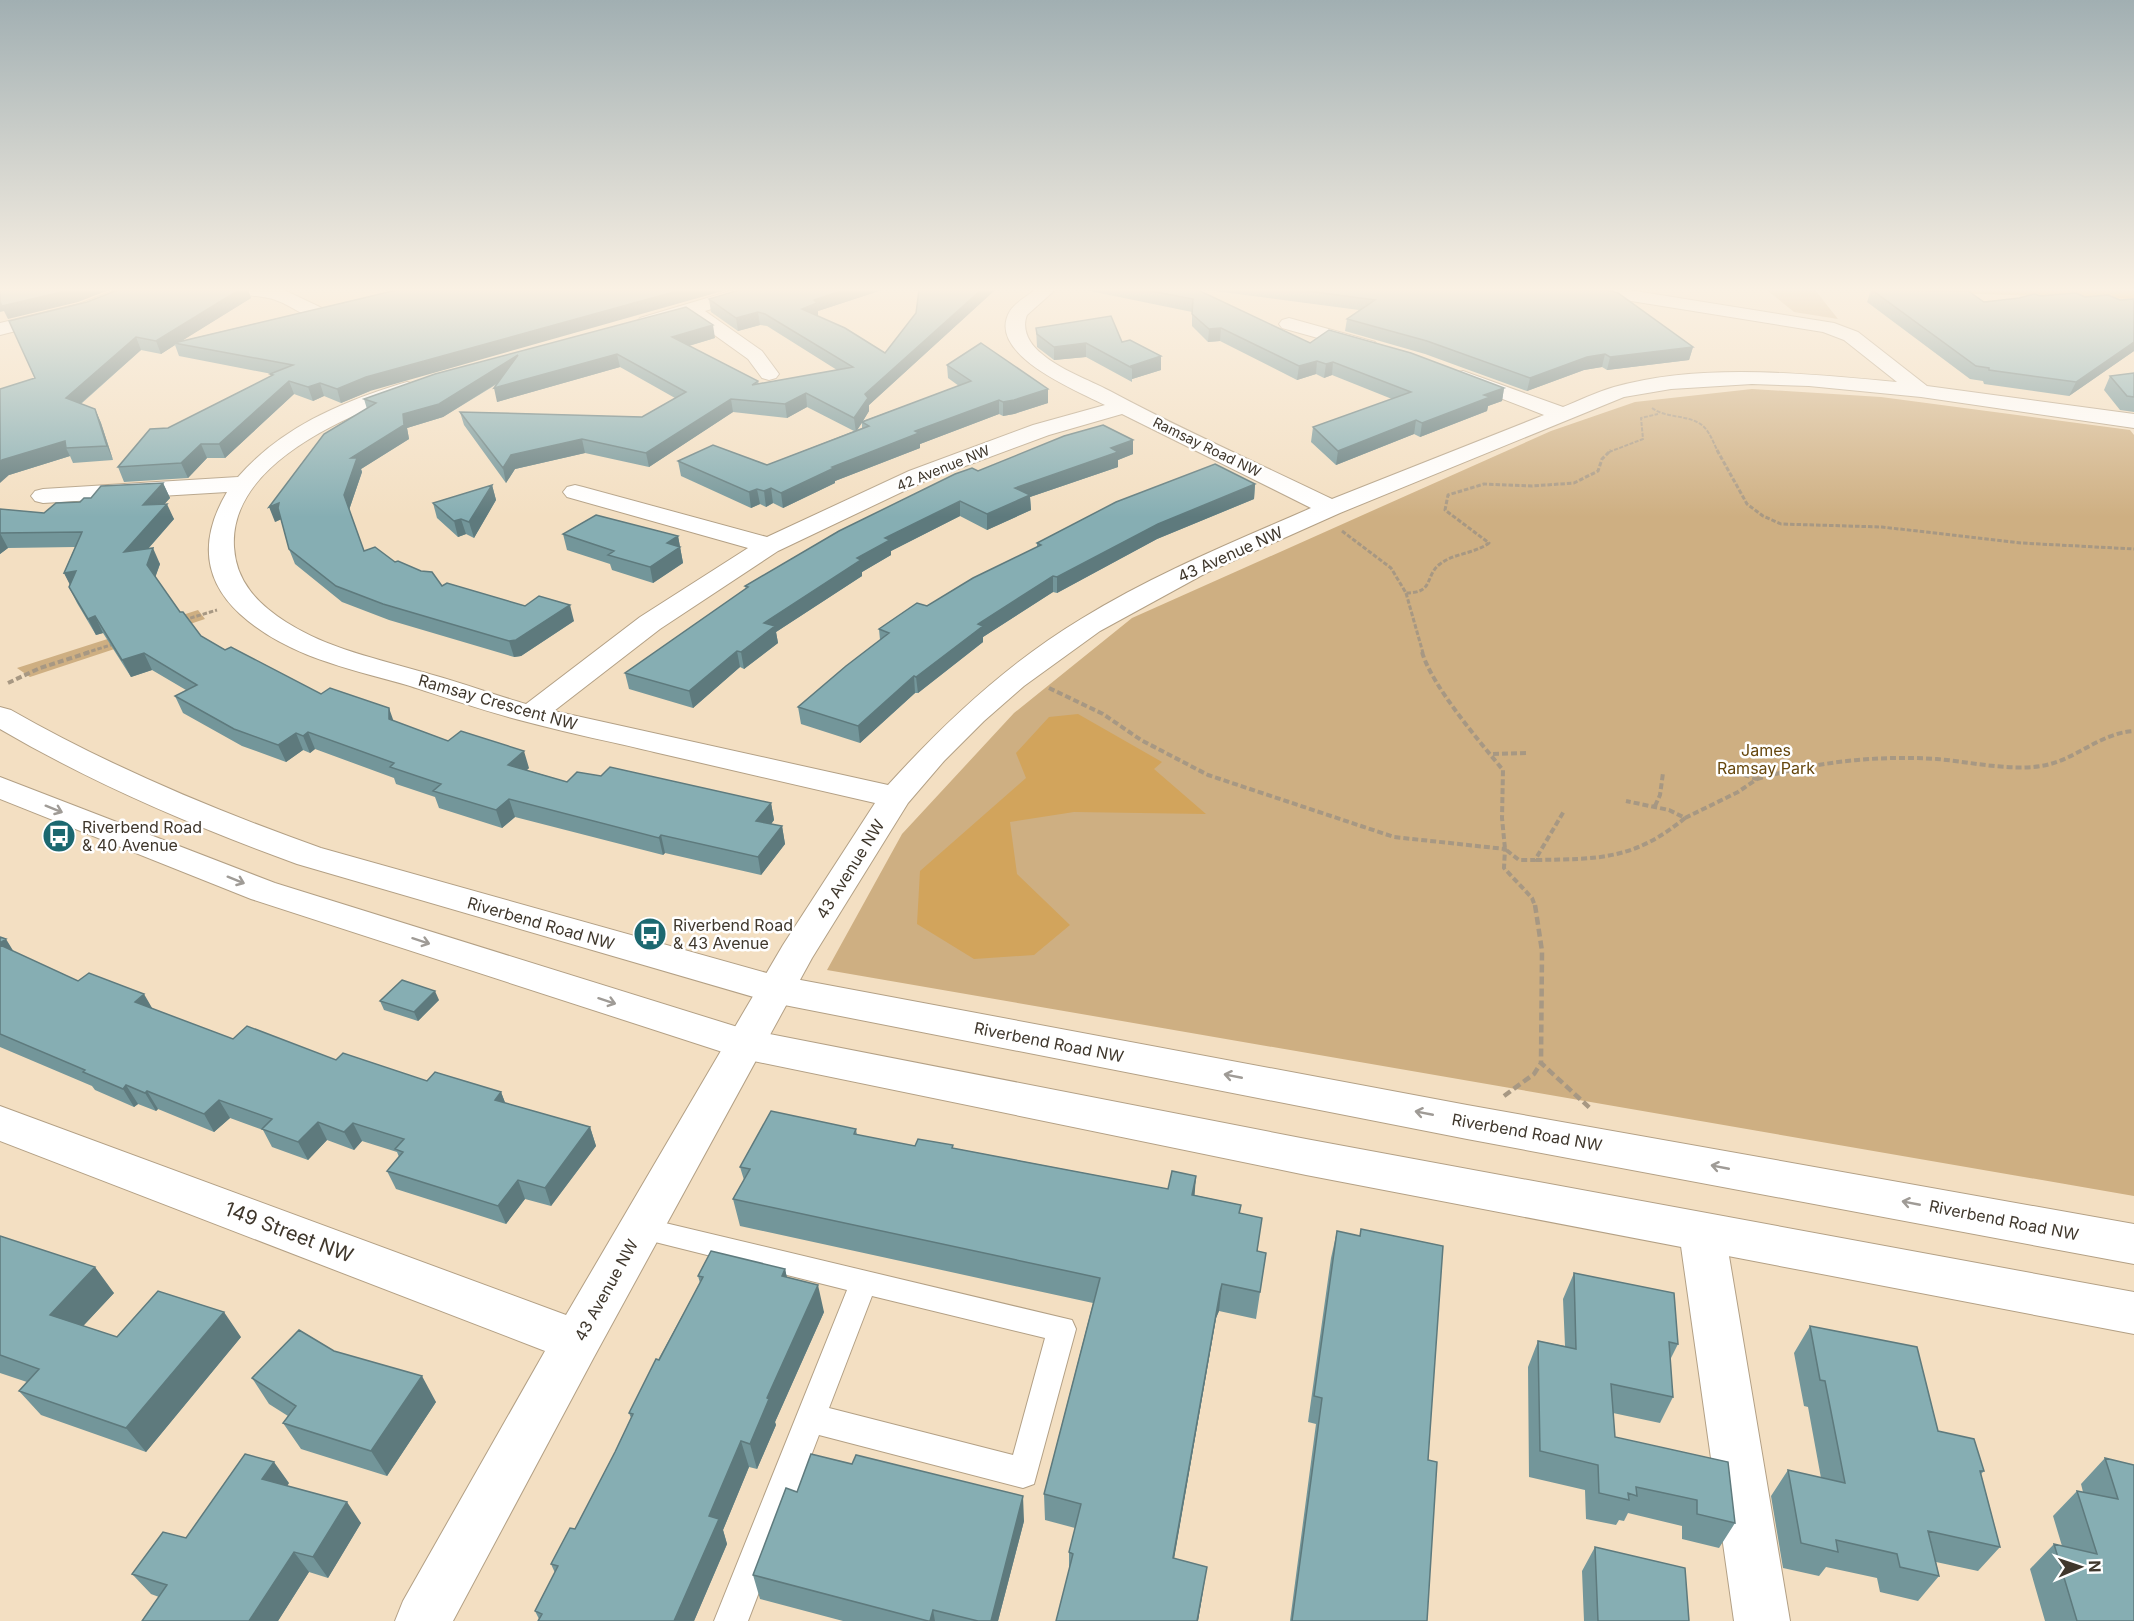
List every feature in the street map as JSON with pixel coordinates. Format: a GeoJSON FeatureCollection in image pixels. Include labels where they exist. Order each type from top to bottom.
{"type":"FeatureCollection","features":[{"type":"Feature","properties":{"kind":"street"},"geometry":{"type":"LineString","coordinates":[[762,366],[769,374]]}},
{"type":"Feature","properties":{"kind":"street","name":"Ramsay Road NW"},"geometry":{"type":"LineString","coordinates":[[1045,366],[1321,513]]}},
{"type":"Feature","properties":{"kind":"street"},"geometry":{"type":"LineString","coordinates":[[1889,366],[1921,391]]}},
{"type":"Feature","properties":{"kind":"street"},"geometry":{"type":"LineString","coordinates":[[1440,368],[1562,414]]}},
{"type":"Feature","properties":{"kind":"street","name":"43 Avenue NW"},"geometry":{"type":"LineString","coordinates":[[423,1621],[774,989],[895,797],[933,754],[973,715],[1055,648],[1125,604],[1197,567],[1321,513],[1619,392],[1671,383],[1752,378],[1809,380],[1921,391],[2134,421]]}},
{"type":"Feature","properties":{"kind":"street","name":"Ramsay Crescent NW"},"geometry":{"type":"LineString","coordinates":[[428,382],[381,397],[318,424],[268,459],[245,484],[227,513],[220,543],[225,573],[232,588],[243,602],[275,628],[320,650],[531,714],[895,797]]}},
{"type":"Feature","properties":{"kind":"street","name":"42 Avenue NW"},"geometry":{"type":"LineString","coordinates":[[531,714],[650,623],[769,546],[917,476],[1041,430],[1124,407]]}},
{"type":"Feature","properties":{"kind":"street"},"geometry":{"type":"LineString","coordinates":[[43,496],[245,484]]}},
{"type":"Feature","properties":{"kind":"street"},"geometry":{"type":"LineString","coordinates":[[575,492],[769,546]]}},
{"type":"Feature","properties":{"kind":"street","name":"Riverbend Road NW"},"geometry":{"type":"LineString","coordinates":[[4,699],[60,751],[239,831],[309,856],[774,989],[1467,1122],[2134,1244]]}},
{"type":"Feature","properties":{"kind":"street"},"geometry":{"type":"LineString","coordinates":[[0,787],[264,891],[744,1044],[1306,1157],[2134,1313]]}},
{"type":"Feature","properties":{"kind":"street","name":"149 Street NW"},"geometry":{"type":"LineString","coordinates":[[0,1123],[577,1341]]}},
{"type":"Feature","properties":{"kind":"street"},"geometry":{"type":"LineString","coordinates":[[1702,1232],[1762,1621]]}},
{"type":"Feature","properties":{"kind":"lane"},"geometry":{"type":"LineString","coordinates":[[640,1228],[862,1283],[1062,1329],[1023,1473],[810,1418]]}},
{"type":"Feature","properties":{"kind":"lane"},"geometry":{"type":"LineString","coordinates":[[731,1621],[862,1283]]}},
{"type":"Feature","properties":{"kind":"path"},"geometry":{"type":"LineString","coordinates":[[1619,392],[1650,406],[1658,414]]}},
{"type":"Feature","properties":{"kind":"path"},"geometry":{"type":"LineString","coordinates":[[1406,593],[1417,593],[1430,583],[1430,573],[1441,561],[1480,552],[1489,543],[1483,535],[1454,519],[1446,510],[1445,502],[1448,495],[1484,484],[1558,485],[1589,477],[1598,471],[1602,459],[1611,450],[1643,439],[1641,418],[1658,414],[1682,416],[1697,421],[1705,428],[1747,504],[1763,516],[1781,524],[1882,527],[2021,543],[2134,549]]}},
{"type":"Feature","properties":{"kind":"path"},"geometry":{"type":"LineString","coordinates":[[1321,513],[1391,568],[1406,593],[1426,666],[1473,733],[1503,770],[1504,868],[1533,899],[1538,913],[1542,974],[1541,1063],[1588,1106],[1630,1150]]}},
{"type":"Feature","properties":{"kind":"path"},"geometry":{"type":"LineString","coordinates":[[184,620],[243,602]]}},
{"type":"Feature","properties":{"kind":"path"},"geometry":{"type":"LineString","coordinates":[[4,699],[40,668],[118,642]]}},
{"type":"Feature","properties":{"kind":"path"},"geometry":{"type":"LineString","coordinates":[[1014,680],[1043,685],[1074,698],[1103,714],[1141,740],[1208,775],[1394,837],[1505,849],[1519,860],[1588,859],[1632,853],[1667,835],[1685,818],[1757,780],[1793,768],[1835,762],[1906,757],[1963,761],[2010,768],[2040,767],[2060,764],[2103,738],[2123,730],[2134,731]]}},
{"type":"Feature","properties":{"kind":"path"},"geometry":{"type":"LineString","coordinates":[[1492,754],[1528,753]]}},
{"type":"Feature","properties":{"kind":"path"},"geometry":{"type":"LineString","coordinates":[[1722,768],[1757,780]]}},
{"type":"Feature","properties":{"kind":"path"},"geometry":{"type":"LineString","coordinates":[[1655,806],[1660,795],[1662,773]]}},
{"type":"Feature","properties":{"kind":"path"},"geometry":{"type":"LineString","coordinates":[[1626,801],[1655,806],[1685,818]]}},
{"type":"Feature","properties":{"kind":"path"},"geometry":{"type":"LineString","coordinates":[[1535,860],[1564,812]]}},
{"type":"Feature","properties":{"kind":"green space","name":"James Ramsay Park"},"geometry":{"type":"Polygon","coordinates":[[[1752,389],[1881,397],[2130,430],[2134,435],[2134,1196],[827,970],[902,834],[1014,713],[1132,618],[1551,431],[1635,402],[1752,389]]]}},
{"type":"Feature","properties":{"kind":"green space"},"geometry":{"type":"Polygon","coordinates":[[[198,610],[205,619],[30,677],[17,668],[198,610]]]}},
{"type":"Feature","properties":{"kind":"shaded area"},"geometry":{"type":"Polygon","coordinates":[[[1078,714],[1162,762],[1154,769],[1206,814],[1074,812],[1010,822],[1017,874],[1070,925],[1034,955],[974,959],[917,924],[920,871],[1026,778],[1016,753],[1049,717],[1078,714]]]}},
{"type":"Feature","properties":{"kind":"building"},"geometry":{"type":"Polygon","coordinates":[[[29,366],[103,366],[66,398],[95,409],[107,446],[66,448],[65,441],[0,462],[0,389],[35,378],[29,366]]]}},
{"type":"Feature","properties":{"kind":"building"},"geometry":{"type":"Polygon","coordinates":[[[291,366],[407,366],[366,377],[337,389],[320,383],[308,387],[289,381],[219,444],[201,444],[181,463],[118,467],[150,429],[168,428],[273,375],[270,374],[291,366]]]}},
{"type":"Feature","properties":{"kind":"building"},"geometry":{"type":"Polygon","coordinates":[[[466,366],[501,366],[439,404],[403,414],[404,425],[351,458],[357,458],[344,495],[364,551],[375,547],[395,562],[398,561],[421,571],[432,572],[442,586],[447,583],[525,606],[539,596],[570,605],[516,640],[509,641],[383,604],[336,586],[289,549],[278,508],[279,503],[269,507],[324,434],[376,403],[364,399],[466,366]]]}},
{"type":"Feature","properties":{"kind":"building"},"geometry":{"type":"Polygon","coordinates":[[[510,366],[575,366],[494,388],[510,366]]]}},
{"type":"Feature","properties":{"kind":"building"},"geometry":{"type":"Polygon","coordinates":[[[638,366],[728,366],[758,381],[752,385],[853,367],[851,366],[897,366],[865,394],[868,398],[854,418],[806,393],[785,404],[731,399],[646,453],[582,439],[511,455],[503,468],[460,412],[642,417],[686,392],[638,366]]]}},
{"type":"Feature","properties":{"kind":"building"},"geometry":{"type":"Polygon","coordinates":[[[948,366],[1014,366],[1048,389],[1014,400],[1003,402],[999,400],[915,431],[919,433],[832,467],[834,468],[781,493],[771,488],[749,492],[678,461],[713,445],[767,465],[869,426],[862,422],[971,381],[948,366]]]}},
{"type":"Feature","properties":{"kind":"building"},"geometry":{"type":"Polygon","coordinates":[[[1342,366],[1445,366],[1504,388],[1484,395],[1490,397],[1422,423],[1416,420],[1338,451],[1313,427],[1411,392],[1342,366]]]}},
{"type":"Feature","properties":{"kind":"building"},"geometry":{"type":"Polygon","coordinates":[[[1496,366],[1564,366],[1530,378],[1496,366]]]}},
{"type":"Feature","properties":{"kind":"building"},"geometry":{"type":"Polygon","coordinates":[[[1976,366],[2100,366],[2076,382],[1989,370],[1989,368],[1976,366]]]}},
{"type":"Feature","properties":{"kind":"building"},"geometry":{"type":"Polygon","coordinates":[[[2134,373],[2134,397],[2127,396],[2110,376],[2134,373]]]}},
{"type":"Feature","properties":{"kind":"building"},"geometry":{"type":"Polygon","coordinates":[[[1103,425],[1133,440],[1111,448],[1118,452],[1015,488],[1030,495],[987,514],[960,501],[885,538],[890,540],[857,558],[861,560],[764,623],[775,626],[741,652],[737,651],[689,691],[625,673],[748,587],[745,586],[839,531],[955,474],[972,468],[978,471],[1064,436],[1103,425]]]}},
{"type":"Feature","properties":{"kind":"building"},"geometry":{"type":"Polygon","coordinates":[[[1215,464],[1255,484],[1158,524],[1057,577],[1053,576],[978,624],[983,626],[916,677],[914,676],[858,726],[798,707],[889,633],[879,629],[917,603],[927,606],[973,578],[1041,545],[1037,543],[1116,502],[1215,464]]]}},
{"type":"Feature","properties":{"kind":"building"},"geometry":{"type":"Polygon","coordinates":[[[163,483],[143,505],[167,504],[124,552],[153,548],[147,565],[180,612],[183,612],[201,636],[225,650],[231,647],[321,694],[330,688],[389,708],[389,719],[448,741],[461,731],[524,751],[508,765],[567,782],[577,772],[601,776],[610,767],[771,803],[756,821],[782,826],[758,857],[661,835],[659,838],[509,799],[496,810],[433,791],[441,784],[390,767],[394,763],[308,732],[303,736],[296,733],[278,745],[234,729],[175,696],[197,685],[144,653],[122,660],[95,616],[88,619],[69,587],[76,571],[64,573],[82,532],[0,533],[0,509],[44,513],[56,503],[80,502],[84,498],[91,498],[101,486],[163,483]]]}},
{"type":"Feature","properties":{"kind":"building"},"geometry":{"type":"Polygon","coordinates":[[[492,485],[469,522],[461,519],[454,521],[433,503],[492,485]]]}},
{"type":"Feature","properties":{"kind":"building"},"geometry":{"type":"Polygon","coordinates":[[[596,515],[678,536],[667,543],[680,547],[650,567],[608,555],[614,551],[563,534],[596,515]]]}},
{"type":"Feature","properties":{"kind":"building"},"geometry":{"type":"Polygon","coordinates":[[[0,945],[78,981],[89,973],[144,994],[135,1002],[233,1039],[247,1026],[336,1060],[343,1053],[427,1081],[435,1072],[501,1092],[495,1100],[590,1127],[545,1188],[518,1180],[498,1206],[387,1171],[403,1152],[395,1149],[404,1139],[353,1123],[344,1132],[318,1122],[298,1142],[262,1129],[272,1119],[219,1100],[204,1114],[147,1091],[145,1093],[126,1085],[123,1089],[83,1072],[85,1070],[0,1034],[0,945]]]}},
{"type":"Feature","properties":{"kind":"building"},"geometry":{"type":"Polygon","coordinates":[[[402,980],[435,991],[414,1012],[380,1001],[402,980]]]}},
{"type":"Feature","properties":{"kind":"building"},"geometry":{"type":"Polygon","coordinates":[[[771,1111],[856,1129],[854,1134],[915,1146],[918,1139],[953,1145],[952,1148],[1168,1189],[1172,1171],[1196,1176],[1192,1195],[1241,1205],[1239,1213],[1262,1218],[1257,1251],[1266,1253],[1260,1292],[1222,1284],[1173,1558],[1207,1567],[1197,1621],[1056,1621],[1073,1554],[1069,1552],[1081,1504],[1044,1494],[1100,1278],[733,1199],[750,1169],[740,1167],[771,1111]]]}},
{"type":"Feature","properties":{"kind":"building"},"geometry":{"type":"Polygon","coordinates":[[[1361,1229],[1443,1246],[1428,1460],[1437,1462],[1427,1621],[1292,1621],[1322,1398],[1314,1396],[1337,1231],[1360,1236],[1361,1229]]]}},
{"type":"Feature","properties":{"kind":"building"},"geometry":{"type":"Polygon","coordinates":[[[0,1236],[95,1267],[50,1315],[117,1337],[158,1291],[224,1312],[126,1428],[19,1391],[39,1369],[0,1355],[0,1236]]]}},
{"type":"Feature","properties":{"kind":"building"},"geometry":{"type":"Polygon","coordinates":[[[711,1251],[785,1269],[782,1276],[818,1285],[767,1398],[769,1399],[750,1444],[741,1441],[709,1516],[719,1519],[674,1621],[538,1621],[542,1614],[535,1611],[558,1566],[551,1564],[570,1528],[575,1529],[615,1452],[633,1414],[629,1413],[656,1359],[659,1360],[703,1277],[698,1276],[711,1251]]]}},
{"type":"Feature","properties":{"kind":"building"},"geometry":{"type":"Polygon","coordinates":[[[1574,1273],[1674,1293],[1678,1344],[1669,1342],[1673,1397],[1611,1384],[1615,1437],[1728,1462],[1735,1523],[1697,1514],[1697,1500],[1636,1487],[1637,1496],[1628,1493],[1629,1500],[1599,1493],[1598,1465],[1540,1451],[1538,1341],[1576,1349],[1574,1273]]]}},
{"type":"Feature","properties":{"kind":"building"},"geometry":{"type":"Polygon","coordinates":[[[1810,1326],[1917,1347],[1938,1431],[1974,1439],[1984,1471],[1980,1471],[2000,1547],[1928,1531],[1939,1576],[1900,1567],[1897,1554],[1836,1540],[1838,1552],[1801,1543],[1788,1470],[1845,1483],[1825,1381],[1820,1380],[1810,1326]]]}},
{"type":"Feature","properties":{"kind":"building"},"geometry":{"type":"Polygon","coordinates":[[[299,1330],[334,1351],[422,1376],[371,1451],[283,1423],[296,1406],[252,1378],[299,1330]]]}},
{"type":"Feature","properties":{"kind":"building"},"geometry":{"type":"Polygon","coordinates":[[[245,1454],[274,1462],[262,1479],[347,1502],[313,1557],[294,1552],[249,1621],[142,1621],[167,1585],[132,1574],[163,1532],[186,1538],[245,1454]]]}},
{"type":"Feature","properties":{"kind":"building"},"geometry":{"type":"Polygon","coordinates":[[[811,1454],[852,1464],[856,1455],[1023,1496],[991,1621],[978,1621],[933,1610],[930,1621],[928,1621],[753,1575],[786,1488],[797,1492],[811,1454]]]}},
{"type":"Feature","properties":{"kind":"building"},"geometry":{"type":"Polygon","coordinates":[[[2105,1458],[2134,1465],[2134,1621],[2077,1621],[2054,1544],[2097,1554],[2077,1491],[2118,1499],[2105,1458]]]}},
{"type":"Feature","properties":{"kind":"building"},"geometry":{"type":"Polygon","coordinates":[[[1595,1547],[1685,1568],[1689,1621],[1598,1621],[1595,1547]]]}},
{"type":"Feature","properties":{"kind":"place","name":"Riverbend Road & 40 Avenue"},"geometry":{"type":"Point","coordinates":[59,836]}},
{"type":"Feature","properties":{"kind":"place","name":"Riverbend Road & 43 Avenue"},"geometry":{"type":"Point","coordinates":[650,934]}}]}
